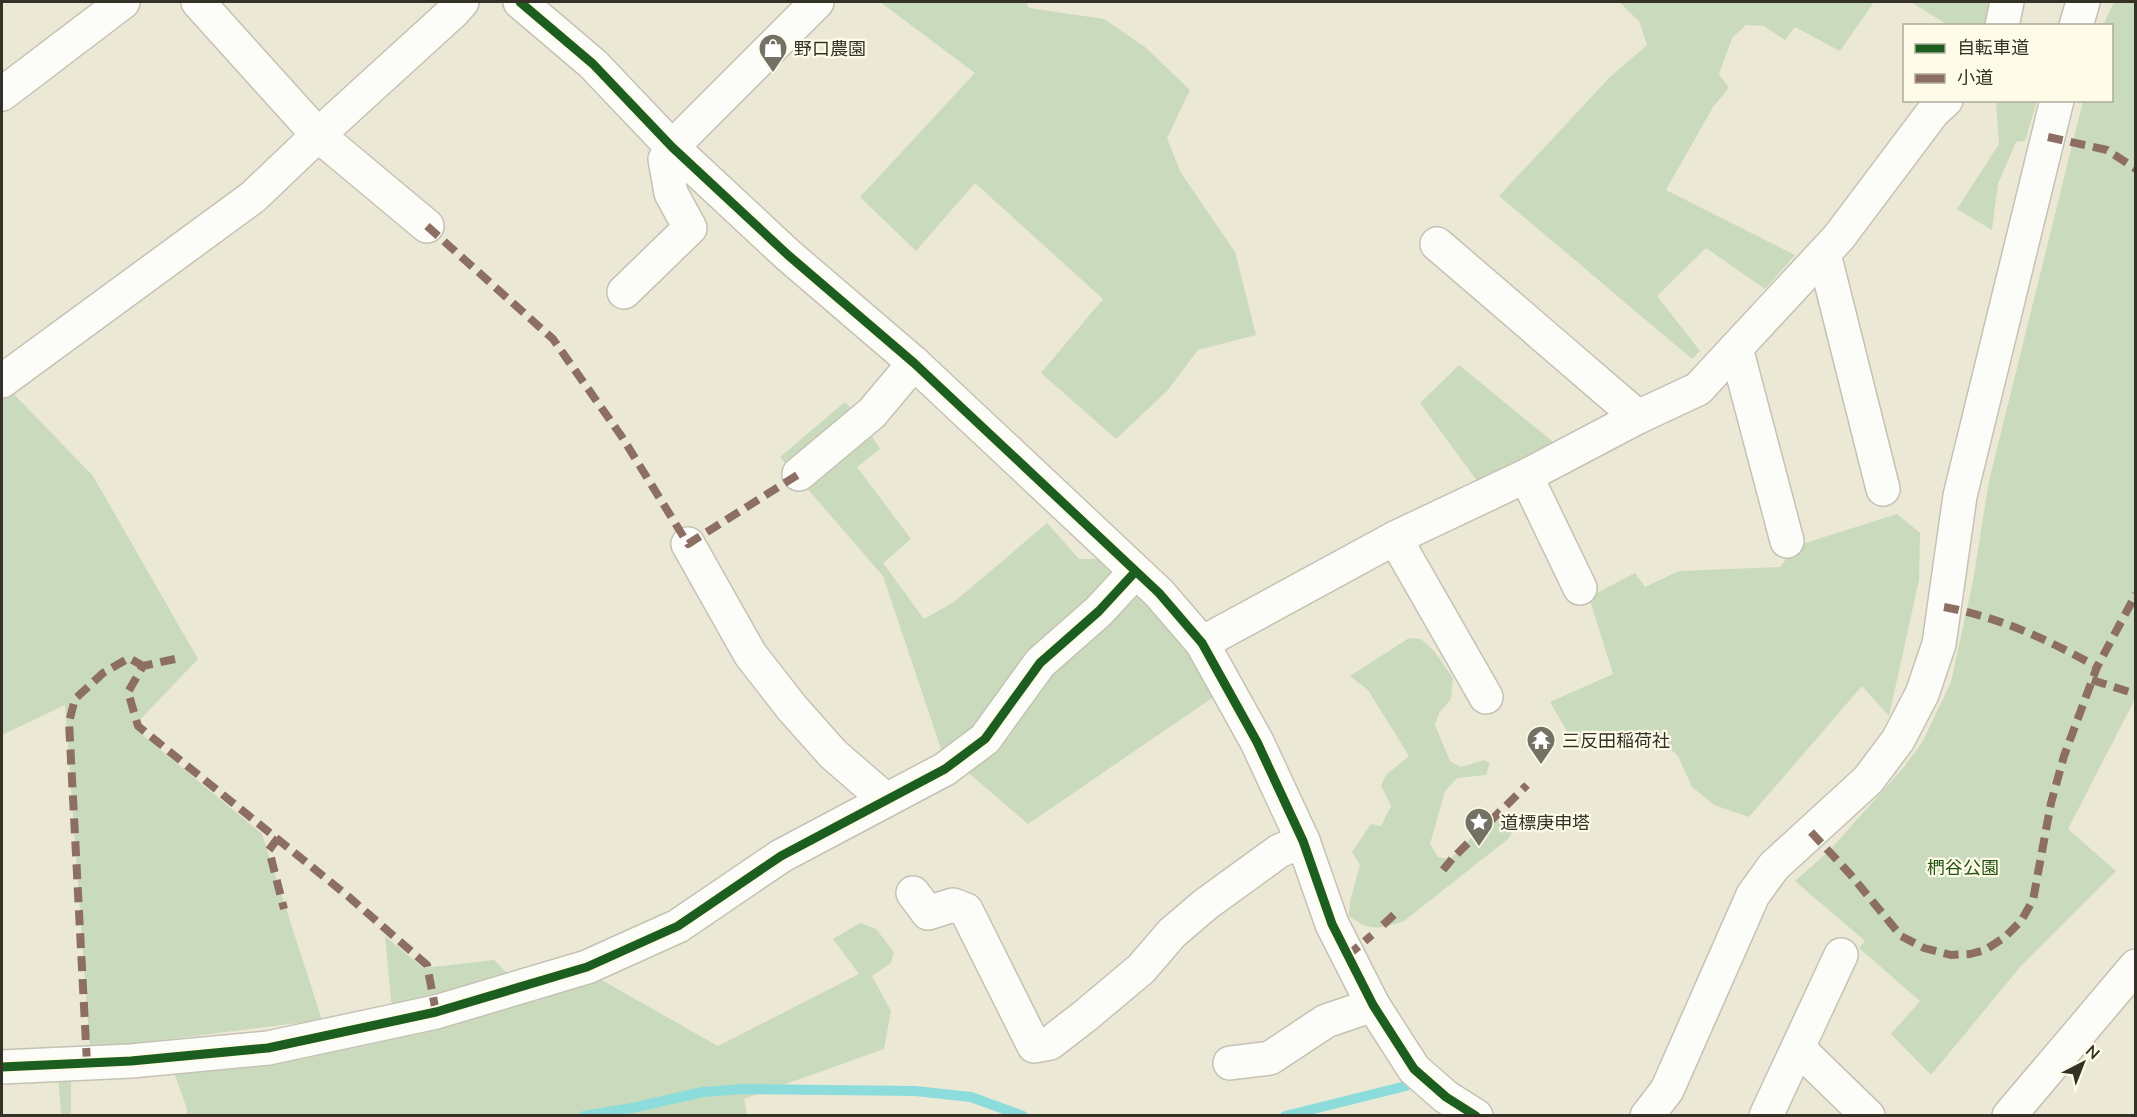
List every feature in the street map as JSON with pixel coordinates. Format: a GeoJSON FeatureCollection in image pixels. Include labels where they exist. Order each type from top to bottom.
{"type":"FeatureCollection","features":[{"type":"Feature","properties":{"kind":"street"},"geometry":{"type":"LineString","coordinates":[[2,94],[123,2]]}},
{"type":"Feature","properties":{"kind":"street"},"geometry":{"type":"LineString","coordinates":[[198,2],[318,135],[427,226]]}},
{"type":"Feature","properties":{"kind":"street"},"geometry":{"type":"LineString","coordinates":[[2,381],[253,198],[462,2]]}},
{"type":"Feature","properties":{"kind":"street"},"geometry":{"type":"LineString","coordinates":[[520,2],[593,64],[672,147],[788,255],[914,363],[1159,592],[1202,643],[1257,742],[1303,841],[1332,924],[1372,1005],[1414,1069],[1446,1097],[1476,1116]]}},
{"type":"Feature","properties":{"kind":"street"},"geometry":{"type":"LineString","coordinates":[[624,292],[690,228],[671,193],[665,159],[672,147],[818,2]]}},
{"type":"Feature","properties":{"kind":"street"},"geometry":{"type":"LineString","coordinates":[[2002,24],[2007,2]]}},
{"type":"Feature","properties":{"kind":"street"},"geometry":{"type":"LineString","coordinates":[[2077,24],[2083,2]]}},
{"type":"Feature","properties":{"kind":"street"},"geometry":{"type":"LineString","coordinates":[[1202,643],[1395,538],[1526,476],[1638,417],[1698,389],[1839,237],[1933,112],[1945,102]]}},
{"type":"Feature","properties":{"kind":"street"},"geometry":{"type":"LineString","coordinates":[[1647,1116],[1667,1090],[1753,895],[1774,866],[1868,780],[1898,740],[1922,694],[1939,644],[1960,496],[2057,102]]}},
{"type":"Feature","properties":{"kind":"street"},"geometry":{"type":"LineString","coordinates":[[1437,244],[1638,417]]}},
{"type":"Feature","properties":{"kind":"street"},"geometry":{"type":"LineString","coordinates":[[1824,254],[1883,489]]}},
{"type":"Feature","properties":{"kind":"street"},"geometry":{"type":"LineString","coordinates":[[1736,348],[1787,541]]}},
{"type":"Feature","properties":{"kind":"street"},"geometry":{"type":"LineString","coordinates":[[799,474],[872,413],[914,363]]}},
{"type":"Feature","properties":{"kind":"street"},"geometry":{"type":"LineString","coordinates":[[1526,476],[1580,588]]}},
{"type":"Feature","properties":{"kind":"street"},"geometry":{"type":"LineString","coordinates":[[1395,538],[1486,697]]}},
{"type":"Feature","properties":{"kind":"street"},"geometry":{"type":"LineString","coordinates":[[688,544],[750,654],[792,708],[833,754],[886,800]]}},
{"type":"Feature","properties":{"kind":"street"},"geometry":{"type":"LineString","coordinates":[[2,1067],[131,1061],[268,1048],[436,1012],[587,967],[678,926],[781,856],[945,769],[986,739],[1040,663],[1099,611],[1135,572]]}},
{"type":"Feature","properties":{"kind":"street"},"geometry":{"type":"LineString","coordinates":[[914,893],[928,913],[953,905],[966,910],[1035,1046],[1050,1043],[1085,1016],[1141,969],[1172,933],[1206,904],[1280,851],[1303,841]]}},
{"type":"Feature","properties":{"kind":"street"},"geometry":{"type":"LineString","coordinates":[[1766,1116],[1841,955]]}},
{"type":"Feature","properties":{"kind":"street"},"geometry":{"type":"LineString","coordinates":[[2025,1109],[2136,966]]}},
{"type":"Feature","properties":{"kind":"street"},"geometry":{"type":"LineString","coordinates":[[1230,1063],[1270,1058],[1326,1021],[1372,1005]]}},
{"type":"Feature","properties":{"kind":"street"},"geometry":{"type":"LineString","coordinates":[[1798,1048],[1868,1116]]}},
{"type":"Feature","properties":{"kind":"green space"},"geometry":{"type":"Polygon","coordinates":[[[880,2],[1026,2],[1029,8],[1104,19],[1145,47],[1190,90],[1167,138],[1181,173],[1235,252],[1256,335],[1198,350],[1167,391],[1116,439],[1041,373],[1103,299],[975,183],[916,251],[860,197],[975,73],[880,2]]]}},
{"type":"Feature","properties":{"kind":"green space"},"geometry":{"type":"Polygon","coordinates":[[[1619,2],[1874,2],[1840,51],[1795,27],[1785,40],[1764,26],[1746,25],[1732,38],[1719,74],[1729,88],[1713,107],[1666,190],[1795,255],[1765,289],[1706,248],[1657,296],[1700,351],[1692,359],[1499,196],[1610,77],[1647,45],[1639,21],[1619,2]]]}},
{"type":"Feature","properties":{"kind":"green space"},"geometry":{"type":"Polygon","coordinates":[[[1911,2],[1991,2],[1987,24],[1946,24],[1911,2]]]}},
{"type":"Feature","properties":{"kind":"green space","name":"椚谷公園"},"geometry":{"type":"Polygon","coordinates":[[[2114,2],[2136,2],[2135,699],[2068,829],[2116,871],[2021,966],[1931,1075],[1891,1034],[1920,1001],[1859,948],[1865,941],[1795,881],[1829,851],[1904,767],[1923,741],[1951,682],[1973,581],[1989,481],[2083,102],[2113,102],[2113,24],[2103,24],[2114,2]]]}},
{"type":"Feature","properties":{"kind":"green space"},"geometry":{"type":"Polygon","coordinates":[[[1996,102],[2037,102],[2025,141],[2016,142],[1998,184],[1992,230],[1957,209],[1999,144],[1996,102]]]}},
{"type":"Feature","properties":{"kind":"green space"},"geometry":{"type":"Polygon","coordinates":[[[1459,365],[1563,450],[1480,485],[1420,403],[1459,365]]]}},
{"type":"Feature","properties":{"kind":"green space"},"geometry":{"type":"Polygon","coordinates":[[[7,387],[93,476],[198,659],[133,727],[262,834],[322,1020],[90,1049],[65,705],[2,735],[2,390],[7,387]]]}},
{"type":"Feature","properties":{"kind":"green space"},"geometry":{"type":"Polygon","coordinates":[[[845,402],[862,420],[880,449],[857,467],[911,539],[883,563],[924,619],[954,602],[1047,523],[1079,559],[1109,559],[1151,589],[1218,694],[1028,824],[941,749],[883,576],[780,457],[845,402]]]}},
{"type":"Feature","properties":{"kind":"green space"},"geometry":{"type":"Polygon","coordinates":[[[1897,514],[1920,533],[1919,580],[1889,716],[1862,686],[1749,817],[1714,805],[1692,787],[1678,756],[1652,732],[1611,732],[1575,745],[1550,702],[1613,674],[1589,597],[1635,573],[1645,587],[1679,571],[1780,567],[1796,546],[1897,514]]]}},
{"type":"Feature","properties":{"kind":"green space"},"geometry":{"type":"Polygon","coordinates":[[[1409,638],[1421,639],[1434,651],[1453,678],[1451,699],[1439,713],[1435,725],[1450,761],[1461,767],[1484,760],[1490,763],[1486,775],[1457,778],[1445,791],[1430,844],[1438,857],[1450,859],[1480,829],[1500,818],[1508,820],[1514,829],[1508,839],[1404,921],[1375,928],[1363,925],[1349,916],[1350,901],[1360,865],[1352,852],[1371,824],[1381,826],[1391,806],[1381,786],[1386,775],[1409,756],[1368,690],[1350,676],[1409,638]]]}},
{"type":"Feature","properties":{"kind":"green space"},"geometry":{"type":"Polygon","coordinates":[[[860,923],[876,929],[894,952],[891,963],[872,976],[891,1011],[884,1049],[744,1099],[747,1115],[186,1115],[187,1109],[172,1067],[598,978],[718,1046],[859,974],[833,939],[860,923]]]}},
{"type":"Feature","properties":{"kind":"green space"},"geometry":{"type":"Polygon","coordinates":[[[385,936],[423,968],[494,960],[509,975],[392,1009],[385,936]]]}},
{"type":"Feature","properties":{"kind":"green space"},"geometry":{"type":"Polygon","coordinates":[[[58,1073],[71,1074],[71,1115],[61,1115],[58,1073]]]}},
{"type":"Feature","properties":{"kind":"waterway"},"geometry":{"type":"LineString","coordinates":[[1285,1116],[1406,1086]]}},
{"type":"Feature","properties":{"kind":"waterway"},"geometry":{"type":"LineString","coordinates":[[584,1116],[703,1092],[744,1089],[915,1091],[971,1097],[1023,1116]]}},
{"type":"Feature","properties":{"kind":"marked path"},"geometry":{"type":"LineString","coordinates":[[2048,137],[2107,150],[2136,169]]}},
{"type":"Feature","properties":{"kind":"marked path"},"geometry":{"type":"LineString","coordinates":[[427,226],[553,339],[622,437],[688,544],[799,474]]}},
{"type":"Feature","properties":{"kind":"marked path"},"geometry":{"type":"LineString","coordinates":[[1811,832],[1850,874],[1901,936],[1924,948],[1951,955],[1985,950],[2005,937],[2021,921],[2033,900],[2051,803],[2064,756],[2097,667],[2136,594]]}},
{"type":"Feature","properties":{"kind":"marked path"},"geometry":{"type":"LineString","coordinates":[[1944,607],[2004,623],[2097,667]]}},
{"type":"Feature","properties":{"kind":"marked path"},"geometry":{"type":"LineString","coordinates":[[87,1063],[69,722],[75,699],[103,673],[129,658],[143,666]]}},
{"type":"Feature","properties":{"kind":"marked path"},"geometry":{"type":"LineString","coordinates":[[175,659],[143,666],[128,692],[138,726],[349,897],[427,965],[436,1012]]}},
{"type":"Feature","properties":{"kind":"marked path"},"geometry":{"type":"LineString","coordinates":[[2092,680],[2136,694]]}},
{"type":"Feature","properties":{"kind":"marked path"},"geometry":{"type":"LineString","coordinates":[[1457,854],[1527,785]]}},
{"type":"Feature","properties":{"kind":"marked path"},"geometry":{"type":"LineString","coordinates":[[278,838],[269,850],[284,909]]}},
{"type":"Feature","properties":{"kind":"marked path"},"geometry":{"type":"LineString","coordinates":[[1443,870],[1452,859]]}},
{"type":"Feature","properties":{"kind":"marked path"},"geometry":{"type":"LineString","coordinates":[[1383,925],[1399,910]]}},
{"type":"Feature","properties":{"kind":"marked path"},"geometry":{"type":"LineString","coordinates":[[1347,956],[1372,935]]}},
{"type":"Feature","properties":{"kind":"cycle path"},"geometry":{"type":"LineString","coordinates":[[520,2],[593,64],[672,147],[788,255],[914,363],[1159,593],[1202,643],[1257,742],[1303,841],[1332,924],[1373,1005],[1414,1069],[1446,1097],[1476,1116]]}},
{"type":"Feature","properties":{"kind":"cycle path"},"geometry":{"type":"LineString","coordinates":[[2,1067],[131,1061],[268,1048],[436,1012],[587,967],[678,926],[781,856],[945,769],[985,739],[1040,663],[1099,611],[1135,572]]}},
{"type":"Feature","properties":{"kind":"place","name":"野口農園"},"geometry":{"type":"Point","coordinates":[773,74]}},
{"type":"Feature","properties":{"kind":"place","name":"三反田稲荷社"},"geometry":{"type":"Point","coordinates":[1541,766]}},
{"type":"Feature","properties":{"kind":"place","name":"道標庚申塔"},"geometry":{"type":"Point","coordinates":[1479,848]}}]}
